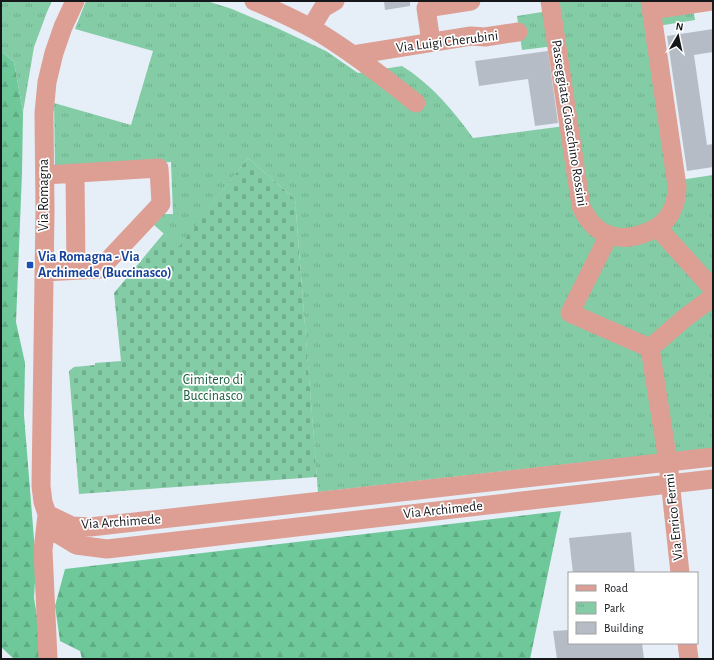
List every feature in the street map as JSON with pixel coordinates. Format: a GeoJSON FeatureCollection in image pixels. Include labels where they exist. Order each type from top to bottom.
{"type":"FeatureCollection","features":[{"type":"Feature","properties":{"kind":"street","name":"Via Romagna"},"geometry":{"type":"LineString","coordinates":[[48,514],[43,502],[41,486],[44,272],[44,113],[47,82],[56,46],[75,1]]}},
{"type":"Feature","properties":{"kind":"street"},"geometry":{"type":"LineString","coordinates":[[254,1],[311,28],[378,72],[416,103]]}},
{"type":"Feature","properties":{"kind":"street"},"geometry":{"type":"LineString","coordinates":[[311,28],[323,8],[335,1]]}},
{"type":"Feature","properties":{"kind":"street"},"geometry":{"type":"LineString","coordinates":[[431,42],[426,8],[440,3],[471,1]]}},
{"type":"Feature","properties":{"kind":"street","name":"Passeggiata Gioacchino Rossini"},"geometry":{"type":"LineString","coordinates":[[550,1],[581,206],[586,217],[596,228],[609,235],[622,238],[637,236],[654,230],[665,222],[672,211],[676,200],[677,186],[651,6]]}},
{"type":"Feature","properties":{"kind":"street"},"geometry":{"type":"LineString","coordinates":[[651,6],[708,2]]}},
{"type":"Feature","properties":{"kind":"street","name":"Via Luigi Cherubini"},"geometry":{"type":"LineString","coordinates":[[353,55],[471,36],[485,37],[518,32]]}},
{"type":"Feature","properties":{"kind":"street"},"geometry":{"type":"LineString","coordinates":[[44,175],[159,168],[161,204],[100,269],[44,272]]}},
{"type":"Feature","properties":{"kind":"street"},"geometry":{"type":"LineString","coordinates":[[75,173],[76,270]]}},
{"type":"Feature","properties":{"kind":"street"},"geometry":{"type":"LineString","coordinates":[[657,227],[713,289]]}},
{"type":"Feature","properties":{"kind":"street"},"geometry":{"type":"LineString","coordinates":[[609,235],[570,313],[650,348],[686,317],[713,297]]}},
{"type":"Feature","properties":{"kind":"street","name":"Via Enrico Fermi"},"geometry":{"type":"LineString","coordinates":[[650,348],[668,462],[680,572]]}},
{"type":"Feature","properties":{"kind":"street","name":"Via Archimede"},"geometry":{"type":"LineString","coordinates":[[48,514],[72,526],[90,527],[713,457]]}},
{"type":"Feature","properties":{"kind":"street","name":"Via Archimede"},"geometry":{"type":"LineString","coordinates":[[48,514],[53,531],[76,545],[107,549],[713,479]]}},
{"type":"Feature","properties":{"kind":"street"},"geometry":{"type":"LineString","coordinates":[[48,514],[43,550],[48,659]]}},
{"type":"Feature","properties":{"kind":"street"},"geometry":{"type":"LineString","coordinates":[[687,644],[689,659]]}},
{"type":"Feature","properties":{"kind":"green space"},"geometry":{"type":"Polygon","coordinates":[[[1,1],[52,1],[34,47],[23,112],[14,62],[1,51],[1,1]]]}},
{"type":"Feature","properties":{"kind":"green space"},"geometry":{"type":"Polygon","coordinates":[[[86,1],[207,1],[232,9],[326,51],[358,73],[402,66],[423,81],[441,98],[458,117],[473,138],[565,126],[554,46],[522,50],[517,16],[548,11],[547,1],[692,1],[695,20],[658,26],[680,180],[713,175],[713,448],[318,492],[295,199],[248,158],[179,247],[154,225],[164,214],[173,214],[171,162],[55,168],[54,103],[131,125],[153,51],[75,29],[86,1]]]}},
{"type":"Feature","properties":{"kind":"green space"},"geometry":{"type":"Polygon","coordinates":[[[1,51],[14,62],[23,112],[16,322],[25,363],[24,415],[36,564],[34,598],[42,647],[40,659],[14,659],[1,647],[1,51]]]}},
{"type":"Feature","properties":{"kind":"green space","name":"Cimitero di Buccinasco"},"geometry":{"type":"Polygon","coordinates":[[[248,158],[295,199],[317,477],[79,494],[69,371],[74,367],[95,365],[95,363],[121,361],[114,293],[164,233],[179,246],[248,158]]]}},
{"type":"Feature","properties":{"kind":"green space"},"geometry":{"type":"Polygon","coordinates":[[[561,511],[530,659],[82,659],[80,651],[60,641],[55,606],[65,569],[561,511]]]}},
{"type":"Feature","properties":{"kind":"building"},"geometry":{"type":"Polygon","coordinates":[[[384,1],[410,1],[410,6],[385,10],[384,1]]]}},
{"type":"Feature","properties":{"kind":"building"},"geometry":{"type":"Polygon","coordinates":[[[713,29],[713,52],[694,55],[707,145],[713,144],[713,167],[687,171],[667,36],[713,29]]]}},
{"type":"Feature","properties":{"kind":"building"},"geometry":{"type":"Polygon","coordinates":[[[548,51],[558,123],[535,126],[528,79],[479,86],[475,61],[548,51]]]}},
{"type":"Feature","properties":{"kind":"building"},"geometry":{"type":"Polygon","coordinates":[[[631,532],[635,572],[573,572],[569,538],[631,532]]]}},
{"type":"Feature","properties":{"kind":"building"},"geometry":{"type":"Polygon","coordinates":[[[568,630],[568,644],[642,644],[644,659],[557,659],[553,631],[568,630]]]}},
{"type":"Feature","properties":{"kind":"place","name":"Via Romagna - Via Archimede (Buccinasco)"},"geometry":{"type":"Point","coordinates":[30,265]}}]}
